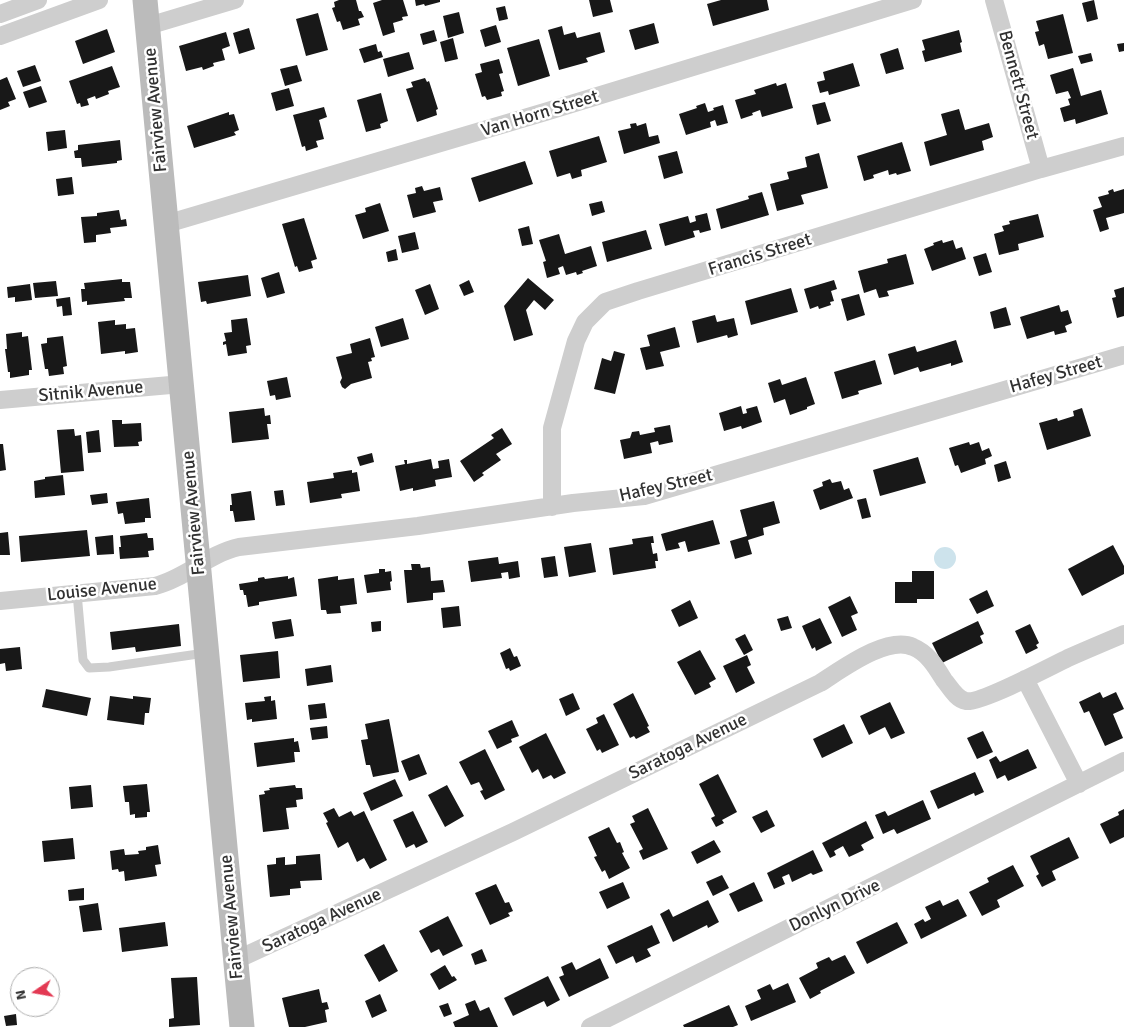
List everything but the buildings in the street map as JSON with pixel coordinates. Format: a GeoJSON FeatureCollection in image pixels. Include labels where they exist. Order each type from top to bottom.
{"type":"FeatureCollection","features":[{"type":"Feature","properties":{"kind":"main road","name":"Fairview Avenue"},"geometry":{"type":"LineString","coordinates":[[145,0],[242,1027]]}},
{"type":"Feature","properties":{"kind":"street"},"geometry":{"type":"LineString","coordinates":[[0,14],[38,0]]}},
{"type":"Feature","properties":{"kind":"street"},"geometry":{"type":"LineString","coordinates":[[0,36],[100,0]]}},
{"type":"Feature","properties":{"kind":"street"},"geometry":{"type":"LineString","coordinates":[[148,26],[235,0]]}},
{"type":"Feature","properties":{"kind":"street","name":"Van Horn Street"},"geometry":{"type":"LineString","coordinates":[[166,224],[913,0]]}},
{"type":"Feature","properties":{"kind":"street","name":"Bennett Street"},"geometry":{"type":"LineString","coordinates":[[994,0],[1041,170]]}},
{"type":"Feature","properties":{"kind":"street","name":"Francis Street"},"geometry":{"type":"LineString","coordinates":[[552,506],[552,428],[576,341],[585,322],[605,302],[1124,146]]}},
{"type":"Feature","properties":{"kind":"street","name":"Hafey Street"},"geometry":{"type":"LineString","coordinates":[[198,564],[228,550],[239,548],[418,526],[552,506],[644,496],[1124,355]]}},
{"type":"Feature","properties":{"kind":"street","name":"Sitnik Avenue"},"geometry":{"type":"LineString","coordinates":[[0,400],[182,384]]}},
{"type":"Feature","properties":{"kind":"street","name":"Louise Avenue"},"geometry":{"type":"LineString","coordinates":[[0,601],[155,586],[170,582],[198,564]]}},
{"type":"Feature","properties":{"kind":"street","name":"Saratoga Avenue"},"geometry":{"type":"LineString","coordinates":[[236,960],[514,832],[820,683],[863,656],[886,647],[908,645],[920,650],[932,662],[958,696],[966,701],[979,698],[1025,679],[1124,634]]}},
{"type":"Feature","properties":{"kind":"street"},"geometry":{"type":"LineString","coordinates":[[1025,679],[1078,784]]}},
{"type":"Feature","properties":{"kind":"street","name":"Donlyn Drive"},"geometry":{"type":"LineString","coordinates":[[590,1027],[1124,761]]}},
{"type":"Feature","properties":{"kind":"lane"},"geometry":{"type":"LineString","coordinates":[[77,593],[82,660],[89,668],[109,667],[207,652]]}},
{"type":"Feature","properties":{"kind":"water"},"geometry":{"type":"Polygon","coordinates":[[[945,547],[955,554],[956,558],[949,568],[945,569],[935,562],[934,558],[941,548],[945,547]]]}}]}
